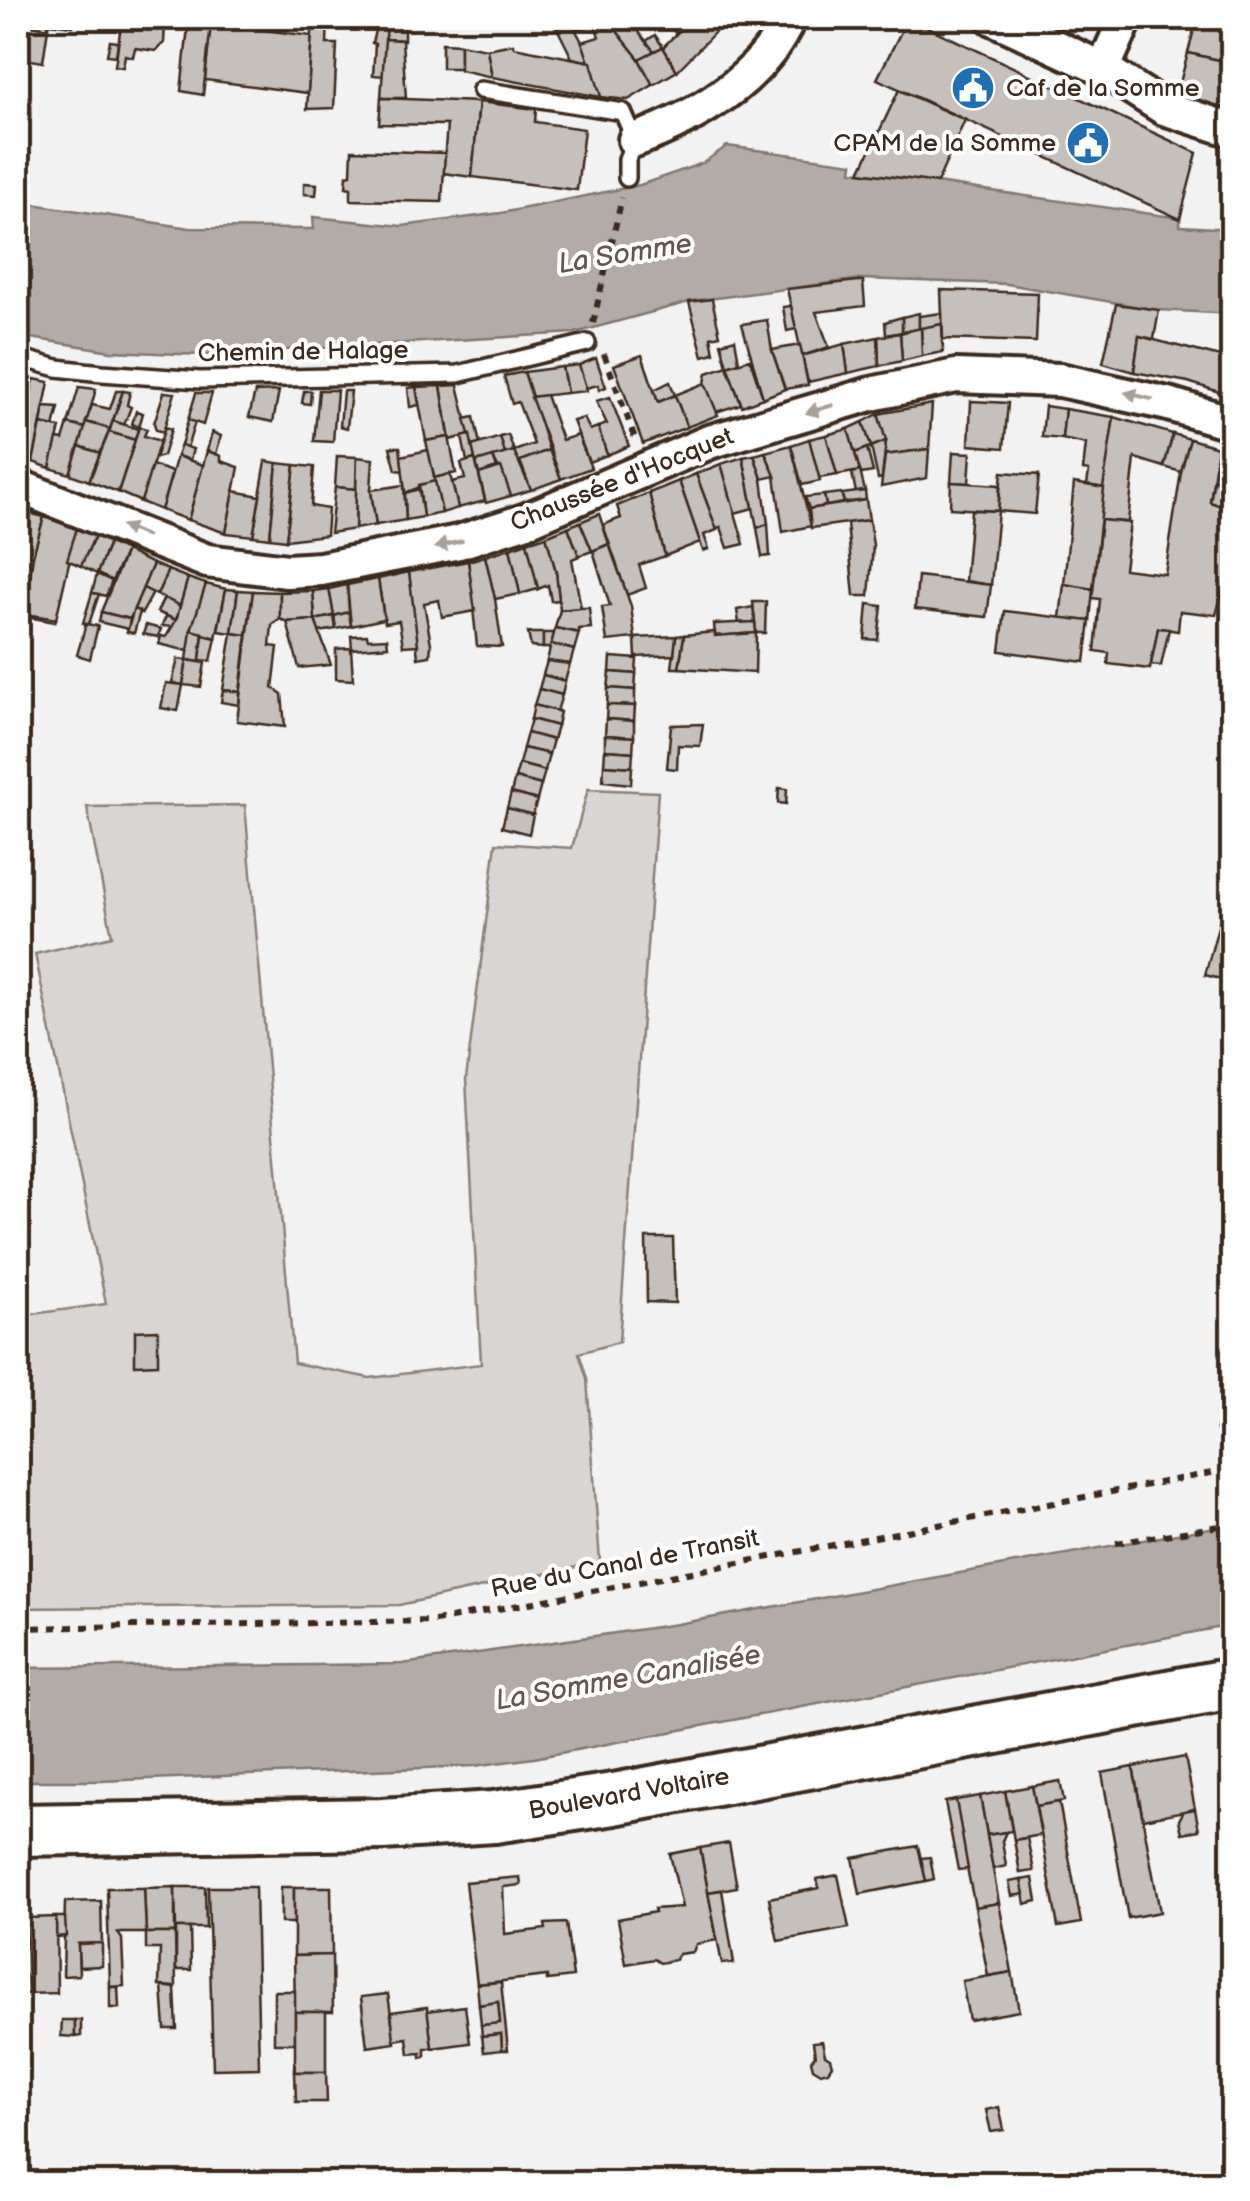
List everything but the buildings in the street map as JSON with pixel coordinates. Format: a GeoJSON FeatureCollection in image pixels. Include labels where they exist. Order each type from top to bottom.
{"type":"FeatureCollection","features":[{"type":"Feature","properties":{"kind":"main road","name":"Boulevard Voltaire"},"geometry":{"type":"LineString","coordinates":[[18,1830],[382,1824],[494,1817],[614,1799],[1232,1684]]}},
{"type":"Feature","properties":{"kind":"street"},"geometry":{"type":"LineString","coordinates":[[628,137],[673,126],[748,76],[788,18]]}},
{"type":"Feature","properties":{"kind":"street"},"geometry":{"type":"LineString","coordinates":[[994,18],[1103,69],[1164,108],[1232,130]]}},
{"type":"Feature","properties":{"kind":"street"},"geometry":{"type":"LineString","coordinates":[[1103,69],[1126,18]]}},
{"type":"Feature","properties":{"kind":"street","name":"Chaussée d'Hocquet"},"geometry":{"type":"LineString","coordinates":[[18,486],[207,561],[287,571],[321,569],[459,542],[527,520],[709,442],[871,394],[956,376],[1060,380],[1232,423]]}},
{"type":"Feature","properties":{"kind":"lane"},"geometry":{"type":"LineString","coordinates":[[481,90],[628,137],[627,178]]}},
{"type":"Feature","properties":{"kind":"lane","name":"Chemin de Halage"},"geometry":{"type":"LineString","coordinates":[[18,357],[57,368],[102,374],[200,380],[458,374],[589,340]]}},
{"type":"Feature","properties":{"kind":"path"},"geometry":{"type":"LineString","coordinates":[[627,178],[589,340],[603,351],[646,471]]}},
{"type":"Feature","properties":{"kind":"path","name":"Rue du Canal de Transit"},"geometry":{"type":"LineString","coordinates":[[18,1628],[434,1621],[1232,1468]]}},
{"type":"Feature","properties":{"kind":"path"},"geometry":{"type":"LineString","coordinates":[[1116,1543],[1232,1524]]}},
{"type":"Feature","properties":{"kind":"shaded area"},"geometry":{"type":"Polygon","coordinates":[[[588,789],[658,792],[619,1342],[579,1353],[587,1379],[600,1562],[399,1605],[18,1608],[18,1316],[106,1304],[35,954],[112,936],[87,807],[245,805],[294,1363],[370,1378],[481,1364],[466,1079],[496,843],[572,848],[588,789]]]}},
{"type":"Feature","properties":{"kind":"shaded area"},"geometry":{"type":"Polygon","coordinates":[[[1108,2170],[1113,2183],[1043,2183],[1108,2170]]]}},
{"type":"Feature","properties":{"kind":"water","name":"La Somme"},"geometry":{"type":"Polygon","coordinates":[[[727,146],[853,163],[852,171],[1180,218],[1180,226],[1232,229],[1232,314],[1158,310],[1007,284],[861,279],[693,301],[575,333],[202,355],[111,351],[18,336],[18,193],[28,196],[26,203],[190,228],[314,229],[313,217],[402,226],[501,213],[640,185],[703,163],[727,146]]]}},
{"type":"Feature","properties":{"kind":"water","name":"La Somme Canalisée"},"geometry":{"type":"Polygon","coordinates":[[[1232,1524],[1232,1625],[534,1758],[474,1766],[18,1781],[18,1668],[402,1664],[677,1624],[1232,1524]]]}},
{"type":"Feature","properties":{"kind":"place","name":"Caf de la Somme"},"geometry":{"type":"Point","coordinates":[973,88]}},
{"type":"Feature","properties":{"kind":"place","name":"CPAM de la Somme"},"geometry":{"type":"Point","coordinates":[1088,143]}}]}
